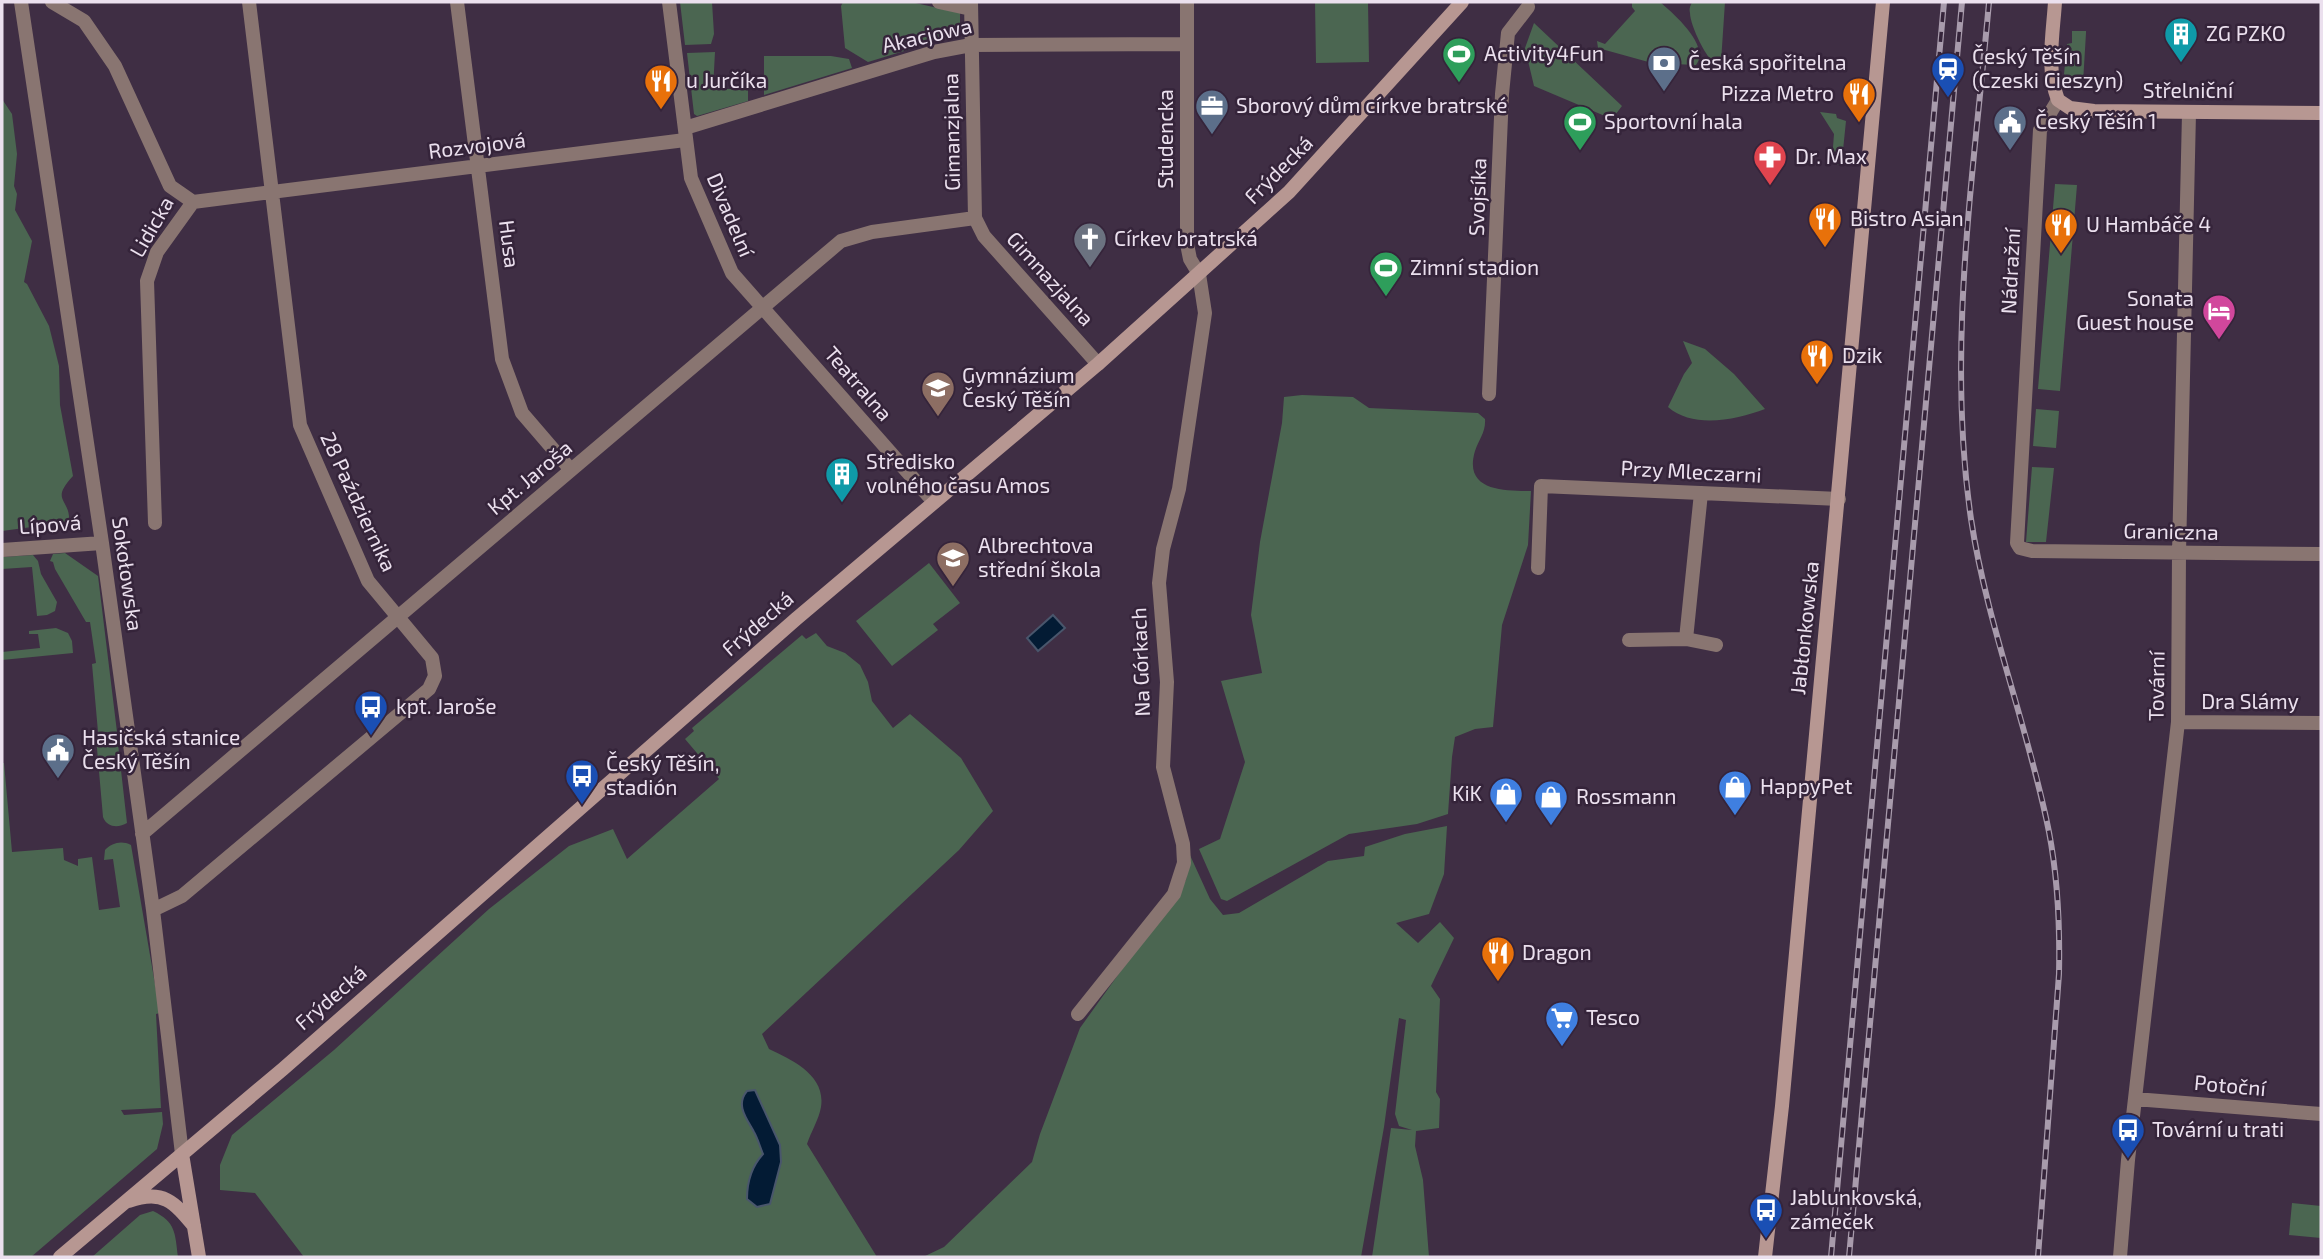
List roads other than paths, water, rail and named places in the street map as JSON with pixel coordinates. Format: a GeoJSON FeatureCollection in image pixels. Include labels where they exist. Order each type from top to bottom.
{"type":"FeatureCollection","features":[{"type":"Feature","properties":{"kind":"main road","name":"Frýdecká"},"geometry":{"type":"LineString","coordinates":[[60,1257],[293,1060],[796,619],[1098,364],[1199,274],[1289,192],[1462,2]]}},
{"type":"Feature","properties":{"kind":"main road","name":"Jabłonkowska"},"geometry":{"type":"LineString","coordinates":[[1765,1257],[1782,1106],[1827,602],[1839,499],[1882,2]]}},
{"type":"Feature","properties":{"kind":"main road"},"geometry":{"type":"LineString","coordinates":[[2055,2],[2051,60],[2057,100]]}},
{"type":"Feature","properties":{"kind":"main road","name":"Střelniční"},"geometry":{"type":"LineString","coordinates":[[2057,100],[2070,108],[2094,111],[2321,113]]}},
{"type":"Feature","properties":{"kind":"main road"},"geometry":{"type":"LineString","coordinates":[[182,1154],[199,1257]]}},
{"type":"Feature","properties":{"kind":"main road"},"geometry":{"type":"LineString","coordinates":[[121,1204],[140,1197],[164,1198],[175,1203],[195,1227]]}},
{"type":"Feature","properties":{"kind":"street","name":"Sokołowska"},"geometry":{"type":"LineString","coordinates":[[21,2],[102,542],[153,910],[182,1154]]}},
{"type":"Feature","properties":{"kind":"street","name":"Lidicka"},"geometry":{"type":"LineString","coordinates":[[52,2],[84,21],[115,66],[170,186],[193,202],[157,252],[147,281],[155,523]]}},
{"type":"Feature","properties":{"kind":"street","name":"28 Października"},"geometry":{"type":"LineString","coordinates":[[153,910],[182,896],[429,689],[435,676],[432,658],[368,581],[300,425],[249,2]]}},
{"type":"Feature","properties":{"kind":"street","name":"Husa"},"geometry":{"type":"LineString","coordinates":[[457,2],[502,359],[522,413],[571,471]]}},
{"type":"Feature","properties":{"kind":"street"},"geometry":{"type":"LineString","coordinates":[[669,2],[685,134]]}},
{"type":"Feature","properties":{"kind":"street"},"geometry":{"type":"LineString","coordinates":[[939,2],[971,6]]}},
{"type":"Feature","properties":{"kind":"street","name":"Studencka"},"geometry":{"type":"LineString","coordinates":[[1187,2],[1187,244],[1190,259],[1199,274]]}},
{"type":"Feature","properties":{"kind":"street","name":"Gimanzjalna"},"geometry":{"type":"LineString","coordinates":[[971,6],[975,218]]}},
{"type":"Feature","properties":{"kind":"street","name":"Svojsíka"},"geometry":{"type":"LineString","coordinates":[[1489,394],[1508,33],[1528,7]]}},
{"type":"Feature","properties":{"kind":"street","name":"Akacjowa"},"geometry":{"type":"LineString","coordinates":[[685,134],[934,52],[971,45],[1187,44]]}},
{"type":"Feature","properties":{"kind":"street","name":"Nádražní"},"geometry":{"type":"LineString","coordinates":[[2020,548],[2017,537],[2040,130],[2057,100]]}},
{"type":"Feature","properties":{"kind":"street","name":"Tovární"},"geometry":{"type":"LineString","coordinates":[[2120,1257],[2127,1160],[2178,722],[2189,113]]}},
{"type":"Feature","properties":{"kind":"street","name":"Rozvojová"},"geometry":{"type":"LineString","coordinates":[[193,202],[478,167],[685,134]]}},
{"type":"Feature","properties":{"kind":"street","name":"Divadelní"},"geometry":{"type":"LineString","coordinates":[[685,134],[691,178],[732,273],[762,307]]}},
{"type":"Feature","properties":{"kind":"street","name":"Kpt. Jaroša"},"geometry":{"type":"LineString","coordinates":[[142,834],[841,241],[872,232],[975,218]]}},
{"type":"Feature","properties":{"kind":"street","name":"Gimnazjalna"},"geometry":{"type":"LineString","coordinates":[[975,218],[984,236],[1098,364]]}},
{"type":"Feature","properties":{"kind":"street","name":"Na Górkach"},"geometry":{"type":"LineString","coordinates":[[1078,1014],[1174,894],[1184,863],[1183,844],[1163,768],[1167,682],[1158,583],[1163,549],[1179,489],[1205,313],[1199,274]]}},
{"type":"Feature","properties":{"kind":"street","name":"Teatralna"},"geometry":{"type":"LineString","coordinates":[[762,307],[934,502]]}},
{"type":"Feature","properties":{"kind":"street","name":"Przy Mleczarni"},"geometry":{"type":"LineString","coordinates":[[1538,569],[1541,486],[1839,499]]}},
{"type":"Feature","properties":{"kind":"street"},"geometry":{"type":"LineString","coordinates":[[1686,639],[1701,493]]}},
{"type":"Feature","properties":{"kind":"street","name":"Lípová"},"geometry":{"type":"LineString","coordinates":[[2,550],[102,542]]}},
{"type":"Feature","properties":{"kind":"street","name":"Graniczna"},"geometry":{"type":"LineString","coordinates":[[2020,548],[2032,551],[2321,554]]}},
{"type":"Feature","properties":{"kind":"street"},"geometry":{"type":"LineString","coordinates":[[1629,640],[1686,639],[1716,645]]}},
{"type":"Feature","properties":{"kind":"street","name":"Dra Slámy"},"geometry":{"type":"LineString","coordinates":[[2178,722],[2321,723]]}},
{"type":"Feature","properties":{"kind":"street","name":"Potoční"},"geometry":{"type":"LineString","coordinates":[[2135,1099],[2321,1114]]}},
{"type":"Feature","properties":{"kind":"water"},"geometry":{"type":"Polygon","coordinates":[[[1053,615],[1065,628],[1038,651],[1027,638],[1053,615]]]}},
{"type":"Feature","properties":{"kind":"water"},"geometry":{"type":"Polygon","coordinates":[[[755,1090],[780,1145],[781,1162],[770,1204],[757,1207],[747,1199],[748,1186],[750,1175],[763,1154],[742,1107],[747,1091],[755,1090]]]}},
{"type":"Feature","properties":{"kind":"railway"},"geometry":{"type":"LineString","coordinates":[[1831,1257],[1944,2]]}},
{"type":"Feature","properties":{"kind":"railway"},"geometry":{"type":"LineString","coordinates":[[1849,1257],[1962,2]]}},
{"type":"Feature","properties":{"kind":"railway"},"geometry":{"type":"LineString","coordinates":[[1989,2],[1965,260],[1961,390],[1964,454],[1978,559],[2040,792],[2056,885],[2059,974],[2038,1257]]}},
{"type":"Feature","properties":{"kind":"place","name":"ZG PZKO"},"geometry":{"type":"Point","coordinates":[2181,64]}},
{"type":"Feature","properties":{"kind":"place","name":"Activity4Fun"},"geometry":{"type":"Point","coordinates":[1459,84]}},
{"type":"Feature","properties":{"kind":"place","name":"Česká spořitelna"},"geometry":{"type":"Point","coordinates":[1664,93]}},
{"type":"Feature","properties":{"kind":"place","name":"Český Těšín (Czeski Cieszyn)"},"geometry":{"type":"Point","coordinates":[1948,99]}},
{"type":"Feature","properties":{"kind":"place","name":"u Jurčíka"},"geometry":{"type":"Point","coordinates":[661,111]}},
{"type":"Feature","properties":{"kind":"place","name":"Pizza Metro"},"geometry":{"type":"Point","coordinates":[1859,124]}},
{"type":"Feature","properties":{"kind":"place","name":"Sborový dům církve bratrské"},"geometry":{"type":"Point","coordinates":[1212,136]}},
{"type":"Feature","properties":{"kind":"place","name":"Sportovní hala"},"geometry":{"type":"Point","coordinates":[1580,152]}},
{"type":"Feature","properties":{"kind":"place","name":"Český Těšín 1"},"geometry":{"type":"Point","coordinates":[2010,152]}},
{"type":"Feature","properties":{"kind":"place","name":"Dr. Max"},"geometry":{"type":"Point","coordinates":[1770,187]}},
{"type":"Feature","properties":{"kind":"place","name":"Bistro Asian"},"geometry":{"type":"Point","coordinates":[1825,249]}},
{"type":"Feature","properties":{"kind":"place","name":"U Hambáče 4"},"geometry":{"type":"Point","coordinates":[2061,255]}},
{"type":"Feature","properties":{"kind":"place","name":"Církev bratrská"},"geometry":{"type":"Point","coordinates":[1090,269]}},
{"type":"Feature","properties":{"kind":"place","name":"Zimní stadion"},"geometry":{"type":"Point","coordinates":[1386,298]}},
{"type":"Feature","properties":{"kind":"place","name":"Sonata Guest house"},"geometry":{"type":"Point","coordinates":[2219,341]}},
{"type":"Feature","properties":{"kind":"place","name":"Dzik"},"geometry":{"type":"Point","coordinates":[1817,386]}},
{"type":"Feature","properties":{"kind":"place","name":"Gymnázium Český Těšín"},"geometry":{"type":"Point","coordinates":[938,418]}},
{"type":"Feature","properties":{"kind":"place","name":"Středisko volného času Amos"},"geometry":{"type":"Point","coordinates":[842,504]}},
{"type":"Feature","properties":{"kind":"place","name":"Albrechtova střední škola"},"geometry":{"type":"Point","coordinates":[953,588]}},
{"type":"Feature","properties":{"kind":"place","name":"kpt. Jaroše"},"geometry":{"type":"Point","coordinates":[371,737]}},
{"type":"Feature","properties":{"kind":"place","name":"Hasičská stanice Český Těšín"},"geometry":{"type":"Point","coordinates":[58,780]}},
{"type":"Feature","properties":{"kind":"place","name":"Český Těšín, stadión"},"geometry":{"type":"Point","coordinates":[582,806]}},
{"type":"Feature","properties":{"kind":"place","name":"HappyPet"},"geometry":{"type":"Point","coordinates":[1735,817]}},
{"type":"Feature","properties":{"kind":"place","name":"KiK"},"geometry":{"type":"Point","coordinates":[1506,824]}},
{"type":"Feature","properties":{"kind":"place","name":"Rossmann"},"geometry":{"type":"Point","coordinates":[1551,827]}},
{"type":"Feature","properties":{"kind":"place","name":"Dragon"},"geometry":{"type":"Point","coordinates":[1498,983]}},
{"type":"Feature","properties":{"kind":"place","name":"Tesco"},"geometry":{"type":"Point","coordinates":[1562,1048]}},
{"type":"Feature","properties":{"kind":"place","name":"Tovární u trati"},"geometry":{"type":"Point","coordinates":[2128,1160]}},
{"type":"Feature","properties":{"kind":"place","name":"Jablunkovská, zámeček"},"geometry":{"type":"Point","coordinates":[1766,1240]}}]}
